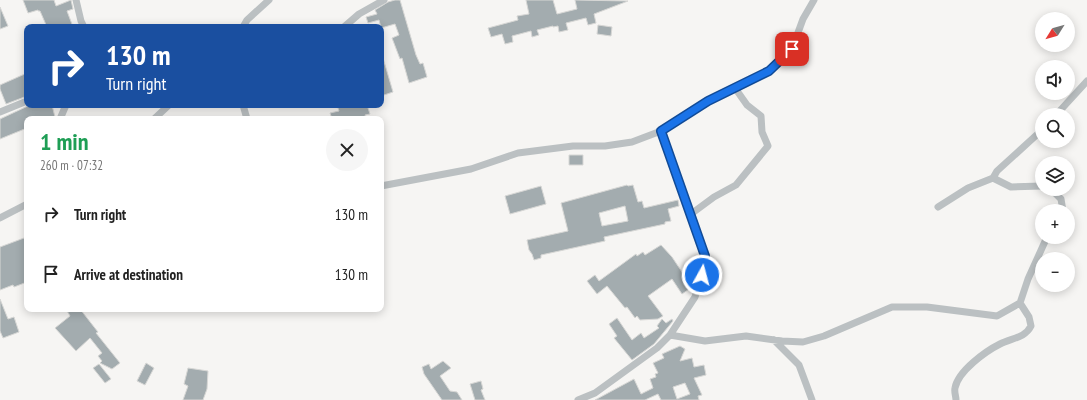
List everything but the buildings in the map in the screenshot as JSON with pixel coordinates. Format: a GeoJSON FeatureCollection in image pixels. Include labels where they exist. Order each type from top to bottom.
{"type":"FeatureCollection","features":[{"type":"Feature","properties":{"kind":"street"},"geometry":{"type":"LineString","coordinates":[[76,0],[82,24]]}},
{"type":"Feature","properties":{"kind":"street"},"geometry":{"type":"LineString","coordinates":[[245,24],[247,20],[269,0]]}},
{"type":"Feature","properties":{"kind":"street"},"geometry":{"type":"LineString","coordinates":[[347,24],[359,14],[384,0]]}},
{"type":"Feature","properties":{"kind":"street"},"geometry":{"type":"LineString","coordinates":[[384,185],[471,169],[518,153],[573,146],[605,146],[632,142],[661,131],[708,101],[769,71],[792,49],[803,19],[814,0]]}},
{"type":"Feature","properties":{"kind":"street"},"geometry":{"type":"LineString","coordinates":[[1062,108],[1087,81]]}},
{"type":"Feature","properties":{"kind":"street"},"geometry":{"type":"LineString","coordinates":[[691,214],[714,197],[736,185],[768,146],[762,132],[761,116],[747,105],[734,88]]}},
{"type":"Feature","properties":{"kind":"street"},"geometry":{"type":"LineString","coordinates":[[0,112],[24,102]]}},
{"type":"Feature","properties":{"kind":"street"},"geometry":{"type":"LineString","coordinates":[[157,116],[166,108]]}},
{"type":"Feature","properties":{"kind":"street"},"geometry":{"type":"LineString","coordinates":[[578,400],[595,393],[657,348],[670,336],[695,297],[702,275],[705,256],[661,131]]}},
{"type":"Feature","properties":{"kind":"street"},"geometry":{"type":"LineString","coordinates":[[938,207],[968,188],[993,178],[997,171],[1035,136]]}},
{"type":"Feature","properties":{"kind":"street"},"geometry":{"type":"LineString","coordinates":[[993,178],[1011,187],[1035,186]]}},
{"type":"Feature","properties":{"kind":"street"},"geometry":{"type":"LineString","coordinates":[[0,218],[24,206]]}},
{"type":"Feature","properties":{"kind":"street"},"geometry":{"type":"LineString","coordinates":[[670,336],[705,341],[746,336],[803,342],[824,336],[892,306],[927,307],[997,316],[1020,303],[1028,278],[1044,244]]}},
{"type":"Feature","properties":{"kind":"street"},"geometry":{"type":"LineString","coordinates":[[956,400],[955,388],[959,378],[977,359],[1001,343],[1028,332],[1031,326],[1029,317],[1020,303]]}},
{"type":"Feature","properties":{"kind":"street"},"geometry":{"type":"LineString","coordinates":[[774,340],[799,366],[812,400]]}},
{"type":"Feature","properties":{"kind":"route"},"geometry":{"type":"LineString","coordinates":[[702,275],[705,256],[661,131],[708,101],[769,71],[792,49]]}}]}
